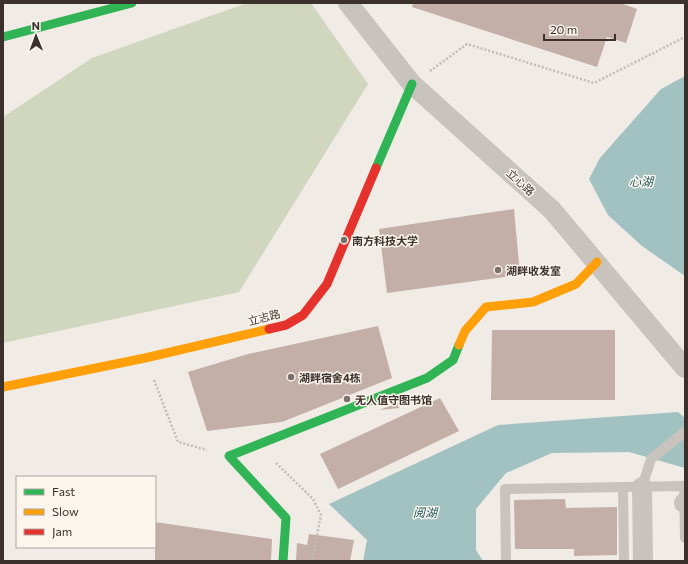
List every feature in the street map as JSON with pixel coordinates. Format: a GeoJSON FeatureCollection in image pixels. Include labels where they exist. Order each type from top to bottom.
{"type":"FeatureCollection","features":[{"type":"Feature","properties":{"kind":"street"},"geometry":{"type":"LineString","coordinates":[[3,37],[132,3]]}},
{"type":"Feature","properties":{"kind":"street","name":"立心路"},"geometry":{"type":"LineString","coordinates":[[348,3],[412,84],[552,210],[685,368]]}},
{"type":"Feature","properties":{"kind":"street","name":"立志路"},"geometry":{"type":"LineString","coordinates":[[3,387],[145,358],[286,325],[303,315],[327,284],[412,84]]}},
{"type":"Feature","properties":{"kind":"street"},"geometry":{"type":"LineString","coordinates":[[283,561],[286,518],[229,456],[427,378],[453,360],[465,331],[486,307],[533,302],[576,284],[597,262]]}},
{"type":"Feature","properties":{"kind":"street"},"geometry":{"type":"LineString","coordinates":[[632,487],[642,561]]}},
{"type":"Feature","properties":{"kind":"lane"},"geometry":{"type":"LineString","coordinates":[[624,561],[632,487],[651,459],[685,432]]}},
{"type":"Feature","properties":{"kind":"lane"},"geometry":{"type":"LineString","coordinates":[[506,561],[505,489],[684,486],[685,538]]}},
{"type":"Feature","properties":{"kind":"path"},"geometry":{"type":"LineString","coordinates":[[412,84],[467,44],[594,83],[685,37]]}},
{"type":"Feature","properties":{"kind":"path"},"geometry":{"type":"LineString","coordinates":[[145,358],[178,442],[229,456]]}},
{"type":"Feature","properties":{"kind":"path"},"geometry":{"type":"LineString","coordinates":[[272,458],[313,499],[322,515],[312,561]]}},
{"type":"Feature","properties":{"kind":"green space"},"geometry":{"type":"Polygon","coordinates":[[[247,3],[311,3],[368,84],[239,292],[3,343],[3,117],[92,58],[247,3]]]}},
{"type":"Feature","properties":{"kind":"water","name":"心湖"},"geometry":{"type":"Polygon","coordinates":[[[685,76],[685,276],[642,246],[608,215],[589,179],[600,158],[661,89],[685,76]]]}},
{"type":"Feature","properties":{"kind":"water","name":"阅湖"},"geometry":{"type":"Polygon","coordinates":[[[678,412],[685,418],[685,468],[629,452],[552,453],[506,473],[476,509],[476,550],[483,561],[363,561],[367,540],[329,504],[498,425],[678,412]]]}},
{"type":"Feature","properties":{"kind":"building"},"geometry":{"type":"Polygon","coordinates":[[[413,3],[620,3],[637,9],[626,43],[607,37],[597,67],[412,7],[413,3]]]}},
{"type":"Feature","properties":{"kind":"building"},"geometry":{"type":"Polygon","coordinates":[[[514,209],[520,275],[387,293],[379,229],[514,209]]]}},
{"type":"Feature","properties":{"kind":"building","name":"湖畔宿舍4栋"},"geometry":{"type":"Polygon","coordinates":[[[378,326],[392,378],[282,422],[207,431],[188,372],[248,354],[378,326]]]}},
{"type":"Feature","properties":{"kind":"building"},"geometry":{"type":"Polygon","coordinates":[[[492,330],[615,330],[615,400],[491,400],[492,330]]]}},
{"type":"Feature","properties":{"kind":"building"},"geometry":{"type":"Polygon","coordinates":[[[440,398],[459,431],[338,489],[320,454],[440,398]]]}},
{"type":"Feature","properties":{"kind":"building"},"geometry":{"type":"Polygon","coordinates":[[[398,403],[399,408],[379,410],[398,403]]]}},
{"type":"Feature","properties":{"kind":"building"},"geometry":{"type":"Polygon","coordinates":[[[565,499],[566,508],[617,507],[617,555],[574,556],[574,549],[515,549],[514,500],[565,499]]]}},
{"type":"Feature","properties":{"kind":"building"},"geometry":{"type":"Polygon","coordinates":[[[156,522],[272,539],[271,561],[155,561],[156,522]]]}},
{"type":"Feature","properties":{"kind":"building"},"geometry":{"type":"Polygon","coordinates":[[[309,534],[354,540],[350,561],[296,561],[297,543],[307,545],[309,534]]]}},
{"type":"Feature","properties":{"kind":"traffic: fast"},"geometry":{"type":"LineString","coordinates":[[3,37],[132,3]]}},
{"type":"Feature","properties":{"kind":"traffic: fast"},"geometry":{"type":"LineString","coordinates":[[376,168],[412,84]]}},
{"type":"Feature","properties":{"kind":"traffic: fast"},"geometry":{"type":"LineString","coordinates":[[283,561],[286,518],[229,456],[427,378],[453,360],[459,345]]}},
{"type":"Feature","properties":{"kind":"traffic: slow"},"geometry":{"type":"LineString","coordinates":[[459,345],[465,331],[486,307],[533,302],[576,284],[597,262]]}},
{"type":"Feature","properties":{"kind":"traffic: slow"},"geometry":{"type":"LineString","coordinates":[[3,387],[145,358],[269,329]]}},
{"type":"Feature","properties":{"kind":"traffic: jam"},"geometry":{"type":"LineString","coordinates":[[269,329],[286,325],[303,315],[327,284],[376,168]]}},
{"type":"Feature","properties":{"kind":"place","name":"南方科技大学"},"geometry":{"type":"Point","coordinates":[344,240]}},
{"type":"Feature","properties":{"kind":"place","name":"湖畔收发室"},"geometry":{"type":"Point","coordinates":[498,270]}},
{"type":"Feature","properties":{"kind":"place","name":"湖畔宿舍4栋"},"geometry":{"type":"Point","coordinates":[291,377]}},
{"type":"Feature","properties":{"kind":"place","name":"无人值守图书馆"},"geometry":{"type":"Point","coordinates":[347,399]}}]}
